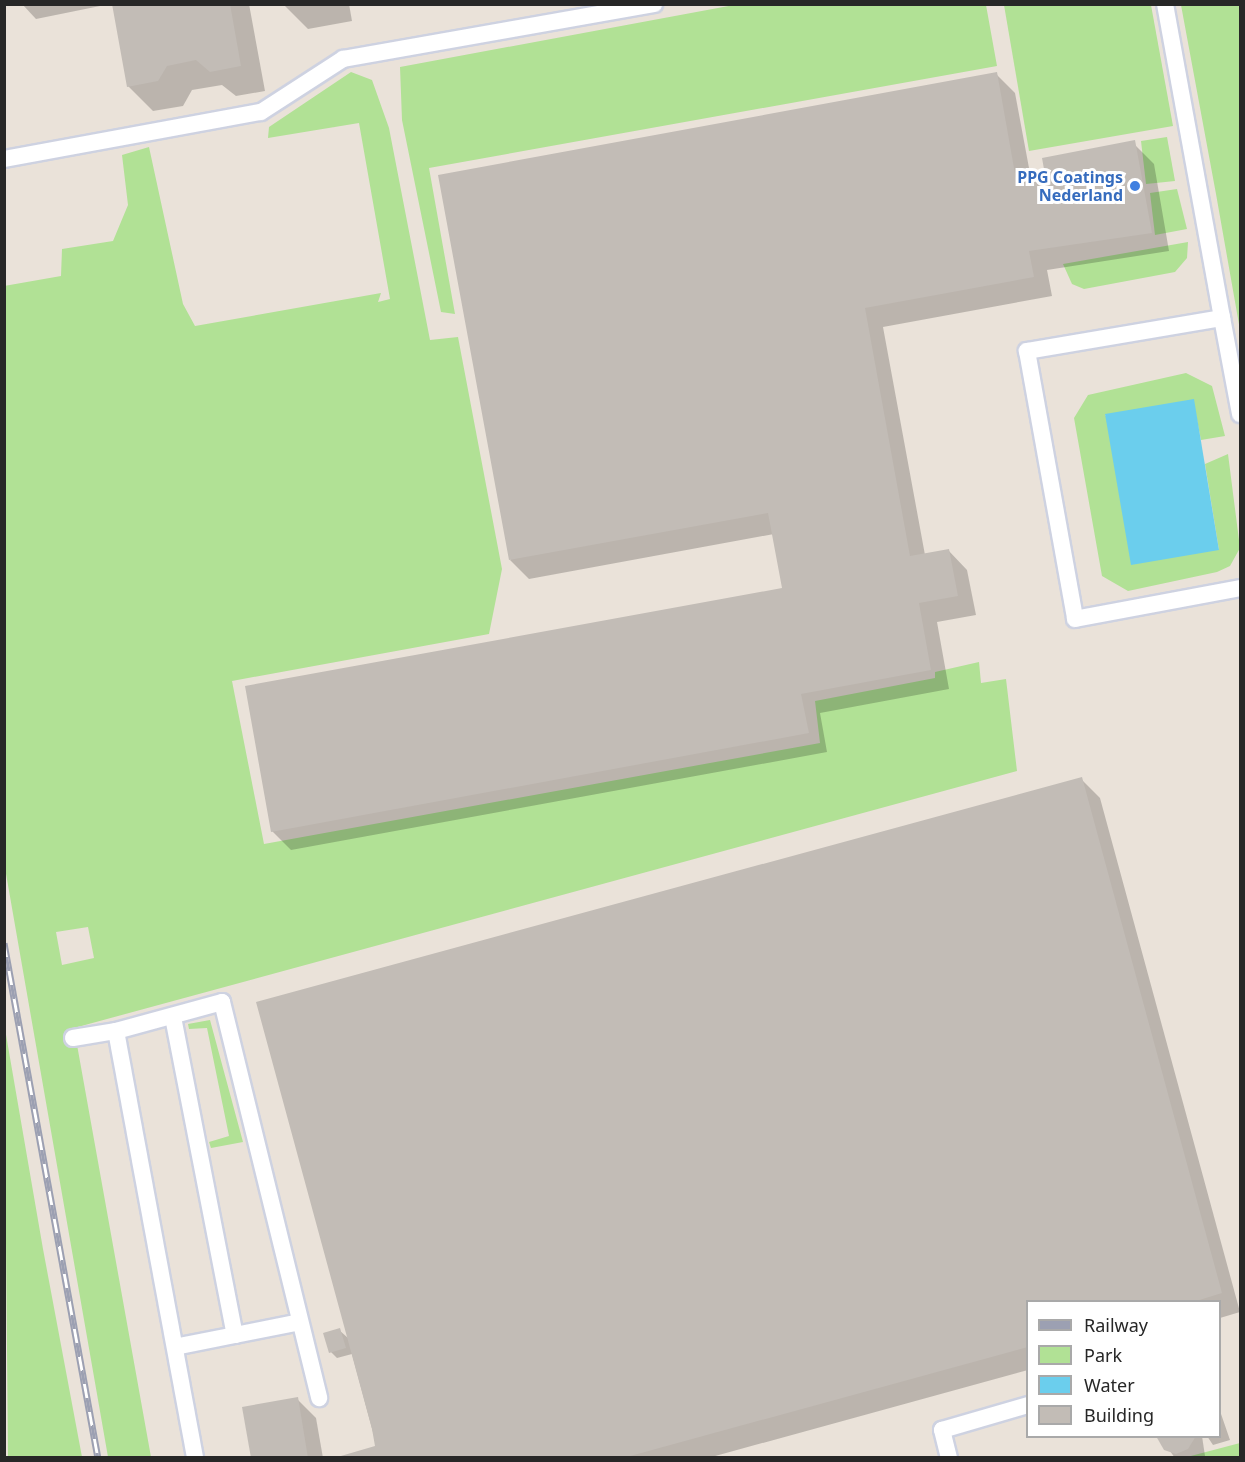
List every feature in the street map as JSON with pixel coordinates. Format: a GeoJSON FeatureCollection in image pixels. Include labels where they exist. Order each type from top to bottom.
{"type":"FeatureCollection","features":[{"type":"Feature","properties":{"kind":"lane"},"geometry":{"type":"LineString","coordinates":[[4,159],[261,112],[344,59],[654,4]]}},
{"type":"Feature","properties":{"kind":"lane"},"geometry":{"type":"LineString","coordinates":[[1165,4],[1240,414]]}},
{"type":"Feature","properties":{"kind":"lane"},"geometry":{"type":"LineString","coordinates":[[1222,318],[1027,351],[1075,619],[1240,588]]}},
{"type":"Feature","properties":{"kind":"lane"},"geometry":{"type":"LineString","coordinates":[[73,1038],[116,1031],[222,1002],[318,1398]]}},
{"type":"Feature","properties":{"kind":"lane"},"geometry":{"type":"LineString","coordinates":[[173,1017],[235,1335]]}},
{"type":"Feature","properties":{"kind":"lane"},"geometry":{"type":"LineString","coordinates":[[116,1031],[195,1458]]}},
{"type":"Feature","properties":{"kind":"lane"},"geometry":{"type":"LineString","coordinates":[[175,1347],[300,1322]]}},
{"type":"Feature","properties":{"kind":"lane"},"geometry":{"type":"LineString","coordinates":[[949,1458],[942,1430],[1026,1406]]}},
{"type":"Feature","properties":{"kind":"green space"},"geometry":{"type":"Polygon","coordinates":[[[734,5],[986,5],[997,66],[429,168],[455,314],[441,312],[402,120],[400,67],[734,5]]]}},
{"type":"Feature","properties":{"kind":"green space"},"geometry":{"type":"Polygon","coordinates":[[[1004,5],[1151,5],[1173,126],[1029,151],[1004,5]]]}},
{"type":"Feature","properties":{"kind":"green space"},"geometry":{"type":"Polygon","coordinates":[[[1181,5],[1240,5],[1240,330],[1216,194],[1181,5]]]}},
{"type":"Feature","properties":{"kind":"green space"},"geometry":{"type":"Polygon","coordinates":[[[351,72],[372,80],[389,128],[430,340],[458,337],[502,569],[489,634],[232,681],[264,844],[820,743],[815,701],[935,678],[935,672],[979,662],[981,683],[1006,679],[1017,771],[74,1028],[151,1457],[108,1457],[5,868],[4,286],[61,276],[62,249],[113,241],[128,205],[122,155],[149,147],[183,304],[195,326],[381,293],[378,302],[390,299],[359,123],[268,138],[269,127],[351,72]],[[88,927],[56,932],[62,965],[94,958],[88,927]]]}},
{"type":"Feature","properties":{"kind":"green space"},"geometry":{"type":"Polygon","coordinates":[[[1167,137],[1175,181],[1146,184],[1141,141],[1167,137]]]}},
{"type":"Feature","properties":{"kind":"green space"},"geometry":{"type":"Polygon","coordinates":[[[1177,189],[1187,229],[1155,235],[1150,193],[1177,189]]]}},
{"type":"Feature","properties":{"kind":"green space"},"geometry":{"type":"Polygon","coordinates":[[[1188,242],[1187,258],[1175,272],[1084,289],[1072,284],[1063,264],[1188,242]]]}},
{"type":"Feature","properties":{"kind":"green space"},"geometry":{"type":"Polygon","coordinates":[[[1186,373],[1212,386],[1225,436],[1201,440],[1193,400],[1105,415],[1219,550],[1205,464],[1228,454],[1240,548],[1230,566],[1217,572],[1128,591],[1102,576],[1074,418],[1088,395],[1186,373]]]}},
{"type":"Feature","properties":{"kind":"green space"},"geometry":{"type":"Polygon","coordinates":[[[210,1020],[243,1142],[211,1148],[209,1142],[229,1136],[207,1028],[189,1029],[188,1024],[210,1020]]]}},
{"type":"Feature","properties":{"kind":"green space"},"geometry":{"type":"Polygon","coordinates":[[[4,1023],[43,1249],[82,1457],[8,1457],[4,1023]]]}},
{"type":"Feature","properties":{"kind":"green space"},"geometry":{"type":"Polygon","coordinates":[[[1240,1443],[1240,1457],[1187,1457],[1240,1443]]]}},
{"type":"Feature","properties":{"kind":"water"},"geometry":{"type":"Polygon","coordinates":[[[1194,399],[1219,550],[1131,565],[1105,414],[1194,399]]]}},
{"type":"Feature","properties":{"kind":"building"},"geometry":{"type":"Polygon","coordinates":[[[112,4],[230,4],[241,66],[210,72],[196,60],[167,66],[158,81],[127,87],[112,4]]]}},
{"type":"Feature","properties":{"kind":"building"},"geometry":{"type":"Polygon","coordinates":[[[997,72],[1017,185],[1046,180],[1042,158],[1135,140],[1152,233],[1029,251],[1034,277],[865,308],[910,556],[949,549],[958,596],[919,603],[931,670],[801,694],[809,733],[271,832],[245,686],[782,588],[768,513],[509,560],[438,175],[997,72]]]}},
{"type":"Feature","properties":{"kind":"building"},"geometry":{"type":"Polygon","coordinates":[[[1082,777],[1222,1293],[1199,1300],[1026,1300],[1026,1348],[623,1458],[334,1458],[375,1446],[256,1002],[1082,777]]]}},
{"type":"Feature","properties":{"kind":"building"},"geometry":{"type":"Polygon","coordinates":[[[340,1328],[346,1348],[329,1353],[323,1333],[340,1328]]]}},
{"type":"Feature","properties":{"kind":"building"},"geometry":{"type":"Polygon","coordinates":[[[298,1397],[308,1458],[251,1458],[242,1407],[298,1397]]]}},
{"type":"Feature","properties":{"kind":"building"},"geometry":{"type":"Polygon","coordinates":[[[1157,1438],[1195,1438],[1188,1449],[1176,1454],[1164,1450],[1157,1438]]]}},
{"type":"Feature","properties":{"kind":"railway"},"geometry":{"type":"LineString","coordinates":[[4,943],[98,1458]]}},
{"type":"Feature","properties":{"kind":"place","name":"PPG Coatings Nederland"},"geometry":{"type":"Point","coordinates":[1135,186]}}]}
